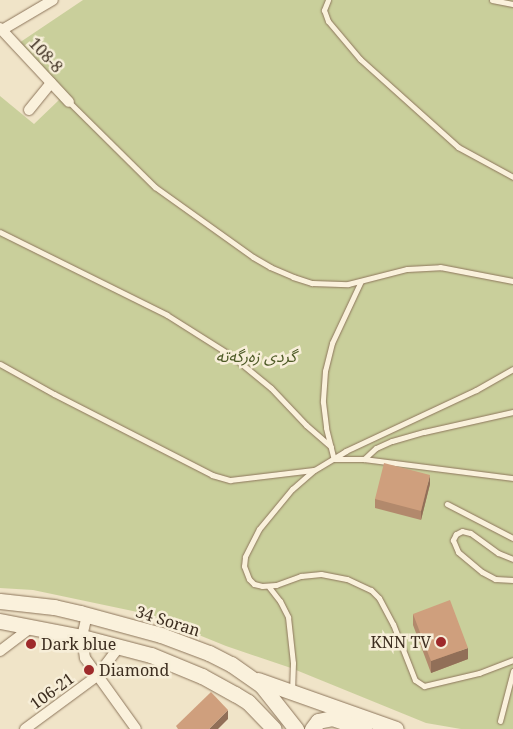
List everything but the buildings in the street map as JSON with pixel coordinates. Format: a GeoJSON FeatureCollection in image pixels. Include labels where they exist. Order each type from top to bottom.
{"type":"FeatureCollection","features":[{"type":"Feature","properties":{"kind":"main road","name":"34 Soran"},"geometry":{"type":"LineString","coordinates":[[0,601],[54,607],[187,644],[231,664],[250,677],[275,701],[296,729]]}},
{"type":"Feature","properties":{"kind":"main road"},"geometry":{"type":"LineString","coordinates":[[0,621],[82,637],[151,656],[221,686],[248,702],[274,729]]}},
{"type":"Feature","properties":{"kind":"main road"},"geometry":{"type":"LineString","coordinates":[[250,677],[292,692],[364,729]]}},
{"type":"Feature","properties":{"kind":"main road"},"geometry":{"type":"LineString","coordinates":[[312,729],[318,721],[337,714],[396,729]]}},
{"type":"Feature","properties":{"kind":"street"},"geometry":{"type":"LineString","coordinates":[[1,29],[53,0]]}},
{"type":"Feature","properties":{"kind":"street","name":"108-8"},"geometry":{"type":"LineString","coordinates":[[1,29],[69,102]]}},
{"type":"Feature","properties":{"kind":"street"},"geometry":{"type":"LineString","coordinates":[[28,110],[51,83]]}},
{"type":"Feature","properties":{"kind":"street"},"geometry":{"type":"LineString","coordinates":[[87,615],[82,637],[85,658],[136,729]]}},
{"type":"Feature","properties":{"kind":"street"},"geometry":{"type":"LineString","coordinates":[[0,651],[33,626]]}},
{"type":"Feature","properties":{"kind":"street","name":"106-21"},"geometry":{"type":"LineString","coordinates":[[25,729],[97,676],[120,646]]}},
{"type":"Feature","properties":{"kind":"lane"},"geometry":{"type":"LineString","coordinates":[[328,0],[324,10],[328,21],[360,59],[458,146],[513,177]]}},
{"type":"Feature","properties":{"kind":"lane"},"geometry":{"type":"LineString","coordinates":[[492,0],[513,4]]}},
{"type":"Feature","properties":{"kind":"lane"},"geometry":{"type":"LineString","coordinates":[[69,102],[139,174],[270,267],[312,283],[330,285],[361,281],[407,269],[440,267],[513,281]]}},
{"type":"Feature","properties":{"kind":"lane"},"geometry":{"type":"LineString","coordinates":[[0,232],[167,315],[232,356],[272,388],[306,425],[331,447]]}},
{"type":"Feature","properties":{"kind":"lane"},"geometry":{"type":"LineString","coordinates":[[334,459],[323,402],[325,371],[332,343],[361,281]]}},
{"type":"Feature","properties":{"kind":"lane"},"geometry":{"type":"LineString","coordinates":[[0,364],[63,399],[212,475],[230,480],[314,470]]}},
{"type":"Feature","properties":{"kind":"lane"},"geometry":{"type":"LineString","coordinates":[[513,369],[476,390],[314,470],[292,489],[259,529],[245,557],[244,566],[249,579],[254,584],[269,587],[301,576],[321,574],[347,579],[371,590],[379,598],[393,624],[415,680],[424,686],[479,672],[513,660]]}},
{"type":"Feature","properties":{"kind":"lane"},"geometry":{"type":"LineString","coordinates":[[364,459],[376,448],[400,439],[513,412]]}},
{"type":"Feature","properties":{"kind":"lane"},"geometry":{"type":"LineString","coordinates":[[334,459],[364,459],[513,478]]}},
{"type":"Feature","properties":{"kind":"lane"},"geometry":{"type":"LineString","coordinates":[[447,504],[513,538]]}},
{"type":"Feature","properties":{"kind":"lane"},"geometry":{"type":"LineString","coordinates":[[513,559],[498,554],[470,533],[462,531],[456,534],[453,540],[458,552],[482,572],[495,579],[513,580]]}},
{"type":"Feature","properties":{"kind":"lane"},"geometry":{"type":"LineString","coordinates":[[269,587],[280,601],[288,618],[294,663],[292,692]]}},
{"type":"Feature","properties":{"kind":"lane"},"geometry":{"type":"LineString","coordinates":[[500,721],[513,671]]}},
{"type":"Feature","properties":{"kind":"green space","name":"گردی زەرگەتە"},"geometry":{"type":"Polygon","coordinates":[[[83,0],[513,0],[513,729],[461,729],[426,723],[291,668],[226,646],[147,614],[33,590],[0,588],[0,96],[34,124],[59,100],[16,45],[83,0]]]}},
{"type":"Feature","properties":{"kind":"place","name":"KNN TV"},"geometry":{"type":"Point","coordinates":[441,642]}},
{"type":"Feature","properties":{"kind":"place","name":"Dark blue"},"geometry":{"type":"Point","coordinates":[31,644]}},
{"type":"Feature","properties":{"kind":"place","name":"Diamond"},"geometry":{"type":"Point","coordinates":[89,670]}}]}
